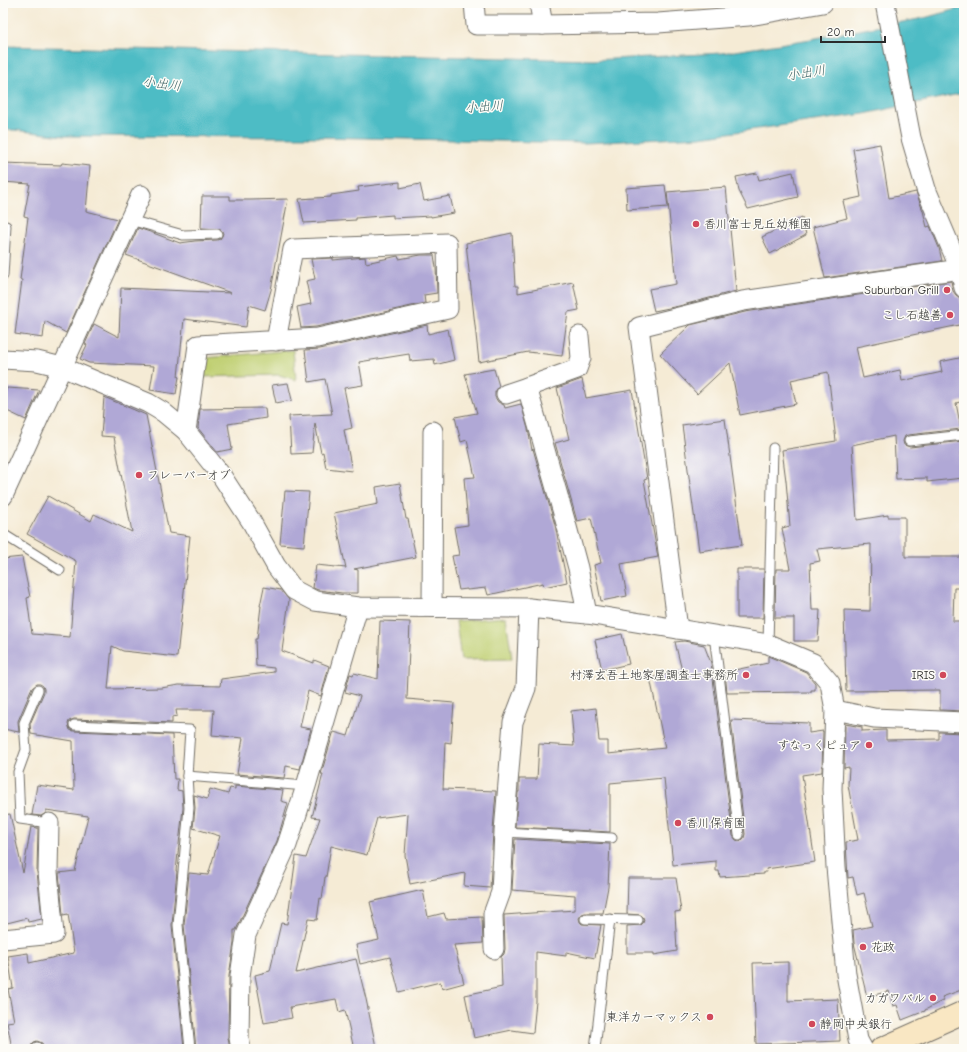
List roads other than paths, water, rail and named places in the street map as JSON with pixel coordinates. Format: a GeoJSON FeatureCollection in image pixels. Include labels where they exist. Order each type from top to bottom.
{"type":"FeatureCollection","features":[{"type":"Feature","properties":{"kind":"street"},"geometry":{"type":"LineString","coordinates":[[474,3],[476,25],[658,23],[749,16],[823,3]]}},
{"type":"Feature","properties":{"kind":"street"},"geometry":{"type":"LineString","coordinates":[[539,3],[543,25]]}},
{"type":"Feature","properties":{"kind":"street"},"geometry":{"type":"LineString","coordinates":[[885,3],[910,131],[926,189],[960,258],[964,288]]}},
{"type":"Feature","properties":{"kind":"street"},"geometry":{"type":"LineString","coordinates":[[3,496],[141,195]]}},
{"type":"Feature","properties":{"kind":"street"},"geometry":{"type":"LineString","coordinates":[[186,431],[198,345],[276,341],[318,338],[448,309],[447,243],[293,250],[276,341]]}},
{"type":"Feature","properties":{"kind":"street"},"geometry":{"type":"LineString","coordinates":[[678,629],[639,327],[743,301],[960,258]]}},
{"type":"Feature","properties":{"kind":"street"},"geometry":{"type":"LineString","coordinates":[[506,394],[527,388],[577,369],[581,358],[579,336]]}},
{"type":"Feature","properties":{"kind":"street"},"geometry":{"type":"LineString","coordinates":[[3,359],[37,361],[62,367],[148,403],[163,412],[186,431],[221,475],[251,520],[276,566],[294,590],[315,600],[358,607],[529,608],[586,614],[768,644],[813,663],[830,683],[835,710],[832,789],[836,867],[846,974],[858,1040],[862,1049]]}},
{"type":"Feature","properties":{"kind":"street"},"geometry":{"type":"LineString","coordinates":[[527,388],[578,568],[586,614]]}},
{"type":"Feature","properties":{"kind":"street"},"geometry":{"type":"LineString","coordinates":[[432,607],[433,431]]}},
{"type":"Feature","properties":{"kind":"street"},"geometry":{"type":"LineString","coordinates":[[241,1049],[239,1038],[240,976],[246,935],[287,845],[306,786],[358,607]]}},
{"type":"Feature","properties":{"kind":"street"},"geometry":{"type":"LineString","coordinates":[[494,949],[493,914],[501,892],[504,832],[514,722],[526,688],[529,608]]}},
{"type":"Feature","properties":{"kind":"street"},"geometry":{"type":"LineString","coordinates":[[835,710],[874,718],[964,722]]}},
{"type":"Feature","properties":{"kind":"street"},"geometry":{"type":"LineString","coordinates":[[3,939],[54,934],[48,872],[49,823]]}},
{"type":"Feature","properties":{"kind":"street"},"geometry":{"type":"LineString","coordinates":[[882,1049],[964,1012]]}},
{"type":"Feature","properties":{"kind":"lane"},"geometry":{"type":"LineString","coordinates":[[130,220],[183,235],[217,234]]}},
{"type":"Feature","properties":{"kind":"lane"},"geometry":{"type":"LineString","coordinates":[[3,276],[6,226]]}},
{"type":"Feature","properties":{"kind":"lane"},"geometry":{"type":"LineString","coordinates":[[908,441],[964,435]]}},
{"type":"Feature","properties":{"kind":"lane"},"geometry":{"type":"LineString","coordinates":[[768,644],[773,448]]}},
{"type":"Feature","properties":{"kind":"lane"},"geometry":{"type":"LineString","coordinates":[[3,534],[60,570]]}},
{"type":"Feature","properties":{"kind":"lane"},"geometry":{"type":"LineString","coordinates":[[714,635],[740,835]]}},
{"type":"Feature","properties":{"kind":"lane"},"geometry":{"type":"LineString","coordinates":[[38,690],[24,723],[26,750],[18,772],[20,819],[49,823]]}},
{"type":"Feature","properties":{"kind":"lane"},"geometry":{"type":"LineString","coordinates":[[74,725],[190,730],[187,776],[189,808],[178,925],[190,1049]]}},
{"type":"Feature","properties":{"kind":"lane"},"geometry":{"type":"LineString","coordinates":[[187,776],[306,786]]}},
{"type":"Feature","properties":{"kind":"lane"},"geometry":{"type":"LineString","coordinates":[[504,832],[612,838]]}},
{"type":"Feature","properties":{"kind":"lane"},"geometry":{"type":"LineString","coordinates":[[585,919],[638,920]]}},
{"type":"Feature","properties":{"kind":"lane"},"geometry":{"type":"LineString","coordinates":[[595,1049],[610,919]]}},
{"type":"Feature","properties":{"kind":"water","name":"小出川"},"geometry":{"type":"Polygon","coordinates":[[[964,7],[964,93],[864,114],[700,137],[585,143],[319,137],[64,136],[3,130],[3,46],[593,60],[722,53],[811,39],[924,18],[964,7]]]}},
{"type":"Feature","properties":{"kind":"place","name":"香川富士見丘幼稚園"},"geometry":{"type":"Point","coordinates":[696,224]}},
{"type":"Feature","properties":{"kind":"place","name":"Suburban Grill"},"geometry":{"type":"Point","coordinates":[947,290]}},
{"type":"Feature","properties":{"kind":"place","name":"こし石越善"},"geometry":{"type":"Point","coordinates":[950,315]}},
{"type":"Feature","properties":{"kind":"place","name":"フレーバーオブ"},"geometry":{"type":"Point","coordinates":[139,475]}},
{"type":"Feature","properties":{"kind":"place","name":"村澤玄吾土地家屋調査士事務所"},"geometry":{"type":"Point","coordinates":[746,675]}},
{"type":"Feature","properties":{"kind":"place","name":"IRIS"},"geometry":{"type":"Point","coordinates":[943,675]}},
{"type":"Feature","properties":{"kind":"place","name":"すなっくピュア"},"geometry":{"type":"Point","coordinates":[869,745]}},
{"type":"Feature","properties":{"kind":"place","name":"香川保育園"},"geometry":{"type":"Point","coordinates":[678,823]}},
{"type":"Feature","properties":{"kind":"place","name":"花政"},"geometry":{"type":"Point","coordinates":[863,947]}},
{"type":"Feature","properties":{"kind":"place","name":"カガワバル"},"geometry":{"type":"Point","coordinates":[933,998]}},
{"type":"Feature","properties":{"kind":"place","name":"東洋カーマックス"},"geometry":{"type":"Point","coordinates":[710,1017]}},
{"type":"Feature","properties":{"kind":"place","name":"静岡中央銀行"},"geometry":{"type":"Point","coordinates":[812,1024]}}]}
